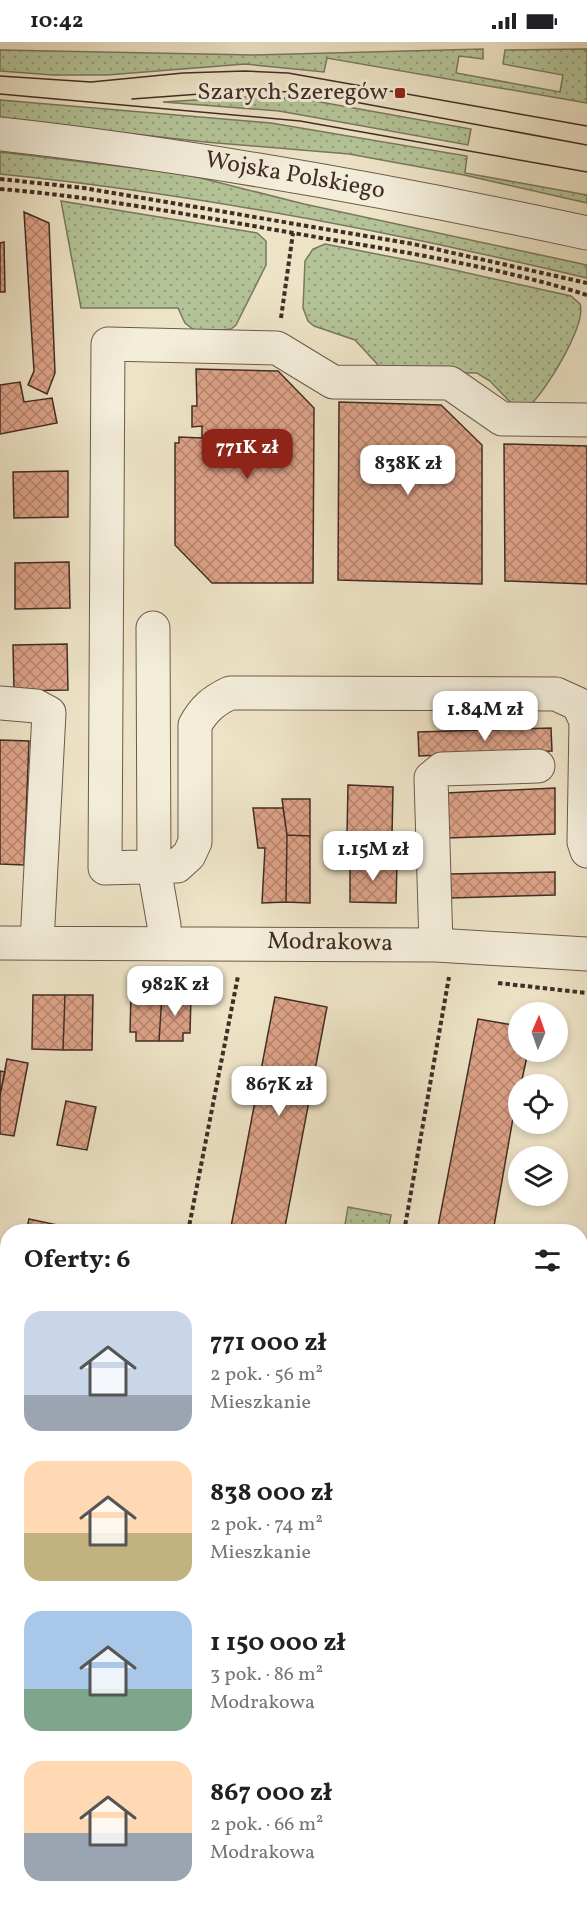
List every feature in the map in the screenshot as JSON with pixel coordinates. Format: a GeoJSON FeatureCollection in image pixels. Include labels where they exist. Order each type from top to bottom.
{"type":"FeatureCollection","features":[{"type":"Feature","properties":{"kind":"street","name":"Wojska Polskiego"},"geometry":{"type":"LineString","coordinates":[[0,134],[97,144],[303,176],[587,233]]}},
{"type":"Feature","properties":{"kind":"street"},"geometry":{"type":"LineString","coordinates":[[587,420],[502,419],[450,382],[333,382],[277,348],[108,344],[105,868],[177,866],[189,855],[195,842],[195,725],[202,712],[214,700],[230,693],[556,694],[578,704],[586,721],[584,842],[587,851]]}},
{"type":"Feature","properties":{"kind":"street"},"geometry":{"type":"LineString","coordinates":[[153,628],[154,868],[164,925],[164,944]]}},
{"type":"Feature","properties":{"kind":"street"},"geometry":{"type":"LineString","coordinates":[[0,703],[36,706],[49,713],[37,943]]}},
{"type":"Feature","properties":{"kind":"street"},"geometry":{"type":"LineString","coordinates":[[436,945],[431,778],[442,769],[538,766]]}},
{"type":"Feature","properties":{"kind":"street","name":"Modrakowa"},"geometry":{"type":"LineString","coordinates":[[0,944],[436,945],[587,954]]}},
{"type":"Feature","properties":{"kind":"path"},"geometry":{"type":"LineString","coordinates":[[0,179],[84,188],[413,244],[587,283]]}},
{"type":"Feature","properties":{"kind":"path"},"geometry":{"type":"LineString","coordinates":[[0,189],[80,198],[293,233],[543,282],[587,296]]}},
{"type":"Feature","properties":{"kind":"path"},"geometry":{"type":"LineString","coordinates":[[277,348],[293,233]]}},
{"type":"Feature","properties":{"kind":"path"},"geometry":{"type":"LineString","coordinates":[[226,974],[250,975]]}},
{"type":"Feature","properties":{"kind":"path"},"geometry":{"type":"LineString","coordinates":[[190,1224],[238,974]]}},
{"type":"Feature","properties":{"kind":"path"},"geometry":{"type":"LineString","coordinates":[[405,1224],[450,977],[438,977]]}},
{"type":"Feature","properties":{"kind":"path"},"geometry":{"type":"LineString","coordinates":[[496,982],[587,993]]}},
{"type":"Feature","properties":{"kind":"green space"},"geometry":{"type":"Polygon","coordinates":[[[483,49],[483,59],[459,56],[456,73],[560,92],[563,75],[503,64],[505,50],[587,49],[587,103],[327,58],[324,72],[245,64],[107,75],[53,75],[0,71],[0,50],[254,55],[483,49]]]}},
{"type":"Feature","properties":{"kind":"green space"},"geometry":{"type":"Polygon","coordinates":[[[262,96],[309,100],[471,129],[468,145],[279,111],[163,102],[262,96]]]}},
{"type":"Feature","properties":{"kind":"green space"},"geometry":{"type":"Polygon","coordinates":[[[0,100],[271,123],[467,156],[465,173],[587,195],[587,203],[464,175],[349,154],[205,142],[0,119],[0,100]]]}},
{"type":"Feature","properties":{"kind":"green space"},"geometry":{"type":"Polygon","coordinates":[[[0,152],[185,174],[304,204],[587,265],[587,278],[442,245],[295,216],[148,192],[0,174],[0,152]]]}},
{"type":"Feature","properties":{"kind":"green space"},"geometry":{"type":"Polygon","coordinates":[[[61,201],[257,233],[266,241],[266,265],[236,325],[231,329],[198,333],[185,323],[178,308],[81,308],[61,201]]]}},
{"type":"Feature","properties":{"kind":"green space"},"geometry":{"type":"Polygon","coordinates":[[[325,244],[571,296],[580,304],[577,327],[554,373],[529,406],[511,403],[490,381],[477,373],[396,372],[380,367],[355,340],[314,326],[308,321],[303,308],[305,261],[313,249],[325,244]]]}},
{"type":"Feature","properties":{"kind":"green space"},"geometry":{"type":"Polygon","coordinates":[[[348,1207],[391,1215],[389,1224],[345,1224],[348,1207]]]}},
{"type":"Feature","properties":{"kind":"building"},"geometry":{"type":"Polygon","coordinates":[[[24,212],[49,223],[55,373],[47,394],[28,385],[34,371],[24,212]]]}},
{"type":"Feature","properties":{"kind":"building"},"geometry":{"type":"Polygon","coordinates":[[[4,242],[5,292],[0,292],[0,243],[4,242]]]}},
{"type":"Feature","properties":{"kind":"building"},"geometry":{"type":"Polygon","coordinates":[[[196,369],[278,371],[314,408],[313,583],[212,583],[175,545],[175,443],[179,443],[179,437],[202,438],[202,426],[192,427],[192,406],[197,406],[196,369]]]}},
{"type":"Feature","properties":{"kind":"building"},"geometry":{"type":"Polygon","coordinates":[[[20,382],[24,402],[52,398],[57,423],[0,434],[0,385],[20,382]]]}},
{"type":"Feature","properties":{"kind":"building"},"geometry":{"type":"Polygon","coordinates":[[[339,402],[441,405],[482,445],[482,584],[338,580],[339,402]]]}},
{"type":"Feature","properties":{"kind":"building"},"geometry":{"type":"Polygon","coordinates":[[[504,444],[587,446],[587,584],[505,581],[504,444]]]}},
{"type":"Feature","properties":{"kind":"building"},"geometry":{"type":"Polygon","coordinates":[[[68,471],[68,517],[14,518],[13,472],[68,471]]]}},
{"type":"Feature","properties":{"kind":"building"},"geometry":{"type":"Polygon","coordinates":[[[69,562],[70,608],[15,609],[15,563],[69,562]]]}},
{"type":"Feature","properties":{"kind":"building"},"geometry":{"type":"Polygon","coordinates":[[[67,644],[68,690],[14,691],[13,645],[67,644]]]}},
{"type":"Feature","properties":{"kind":"building"},"geometry":{"type":"Polygon","coordinates":[[[551,728],[552,751],[419,756],[418,732],[551,728]]]}},
{"type":"Feature","properties":{"kind":"building"},"geometry":{"type":"Polygon","coordinates":[[[0,740],[29,741],[24,865],[0,864],[0,740]]]}},
{"type":"Feature","properties":{"kind":"building"},"geometry":{"type":"Polygon","coordinates":[[[348,785],[393,787],[392,836],[378,836],[378,845],[359,845],[359,835],[347,835],[348,785]]]}},
{"type":"Feature","properties":{"kind":"building"},"geometry":{"type":"Polygon","coordinates":[[[555,788],[555,834],[448,838],[446,793],[555,788]]]}},
{"type":"Feature","properties":{"kind":"building"},"geometry":{"type":"Polygon","coordinates":[[[282,799],[310,799],[310,836],[287,835],[282,799]]]}},
{"type":"Feature","properties":{"kind":"building"},"geometry":{"type":"Polygon","coordinates":[[[253,808],[283,808],[287,835],[286,902],[262,903],[265,848],[258,848],[253,808]]]}},
{"type":"Feature","properties":{"kind":"building"},"geometry":{"type":"Polygon","coordinates":[[[287,835],[310,836],[310,903],[286,902],[287,835]]]}},
{"type":"Feature","properties":{"kind":"building"},"geometry":{"type":"Polygon","coordinates":[[[350,861],[397,862],[396,903],[350,902],[350,861]]]}},
{"type":"Feature","properties":{"kind":"building"},"geometry":{"type":"Polygon","coordinates":[[[555,872],[555,895],[451,898],[450,874],[555,872]]]}},
{"type":"Feature","properties":{"kind":"building"},"geometry":{"type":"Polygon","coordinates":[[[170,989],[179,990],[179,995],[191,995],[190,1033],[183,1033],[183,1041],[159,1041],[162,995],[170,995],[170,989]]]}},
{"type":"Feature","properties":{"kind":"building"},"geometry":{"type":"Polygon","coordinates":[[[33,995],[65,995],[63,1050],[32,1049],[33,995]]]}},
{"type":"Feature","properties":{"kind":"building"},"geometry":{"type":"Polygon","coordinates":[[[65,995],[93,995],[92,1050],[63,1050],[65,995]]]}},
{"type":"Feature","properties":{"kind":"building"},"geometry":{"type":"Polygon","coordinates":[[[131,995],[162,995],[159,1041],[136,1041],[136,1032],[130,1032],[131,995]]]}},
{"type":"Feature","properties":{"kind":"building"},"geometry":{"type":"Polygon","coordinates":[[[275,997],[327,1007],[286,1224],[232,1224],[275,997]]]}},
{"type":"Feature","properties":{"kind":"building"},"geometry":{"type":"Polygon","coordinates":[[[478,1019],[508,1024],[508,1062],[526,1062],[523,1074],[508,1074],[508,1134],[510,1134],[494,1224],[439,1224],[478,1019]]]}},
{"type":"Feature","properties":{"kind":"building"},"geometry":{"type":"Polygon","coordinates":[[[7,1059],[28,1063],[14,1136],[0,1134],[0,1096],[7,1059]]]}},
{"type":"Feature","properties":{"kind":"building"},"geometry":{"type":"Polygon","coordinates":[[[0,1071],[5,1072],[0,1094],[0,1071]]]}},
{"type":"Feature","properties":{"kind":"building"},"geometry":{"type":"Polygon","coordinates":[[[66,1101],[96,1107],[87,1150],[57,1145],[66,1101]]]}},
{"type":"Feature","properties":{"kind":"building"},"geometry":{"type":"Polygon","coordinates":[[[29,1219],[53,1224],[28,1224],[29,1219]]]}},
{"type":"Feature","properties":{"kind":"tram line"},"geometry":{"type":"LineString","coordinates":[[0,76],[91,82],[183,73],[245,71],[288,73],[587,126]]}},
{"type":"Feature","properties":{"kind":"tram line"},"geometry":{"type":"LineString","coordinates":[[132,99],[255,90],[306,93],[587,145]]}},
{"type":"Feature","properties":{"kind":"tram line"},"geometry":{"type":"LineString","coordinates":[[0,94],[300,121],[587,172]]}},
{"type":"Feature","properties":{"kind":"place","name":"Szarych Szeregów"},"geometry":{"type":"Point","coordinates":[400,93]}}]}
